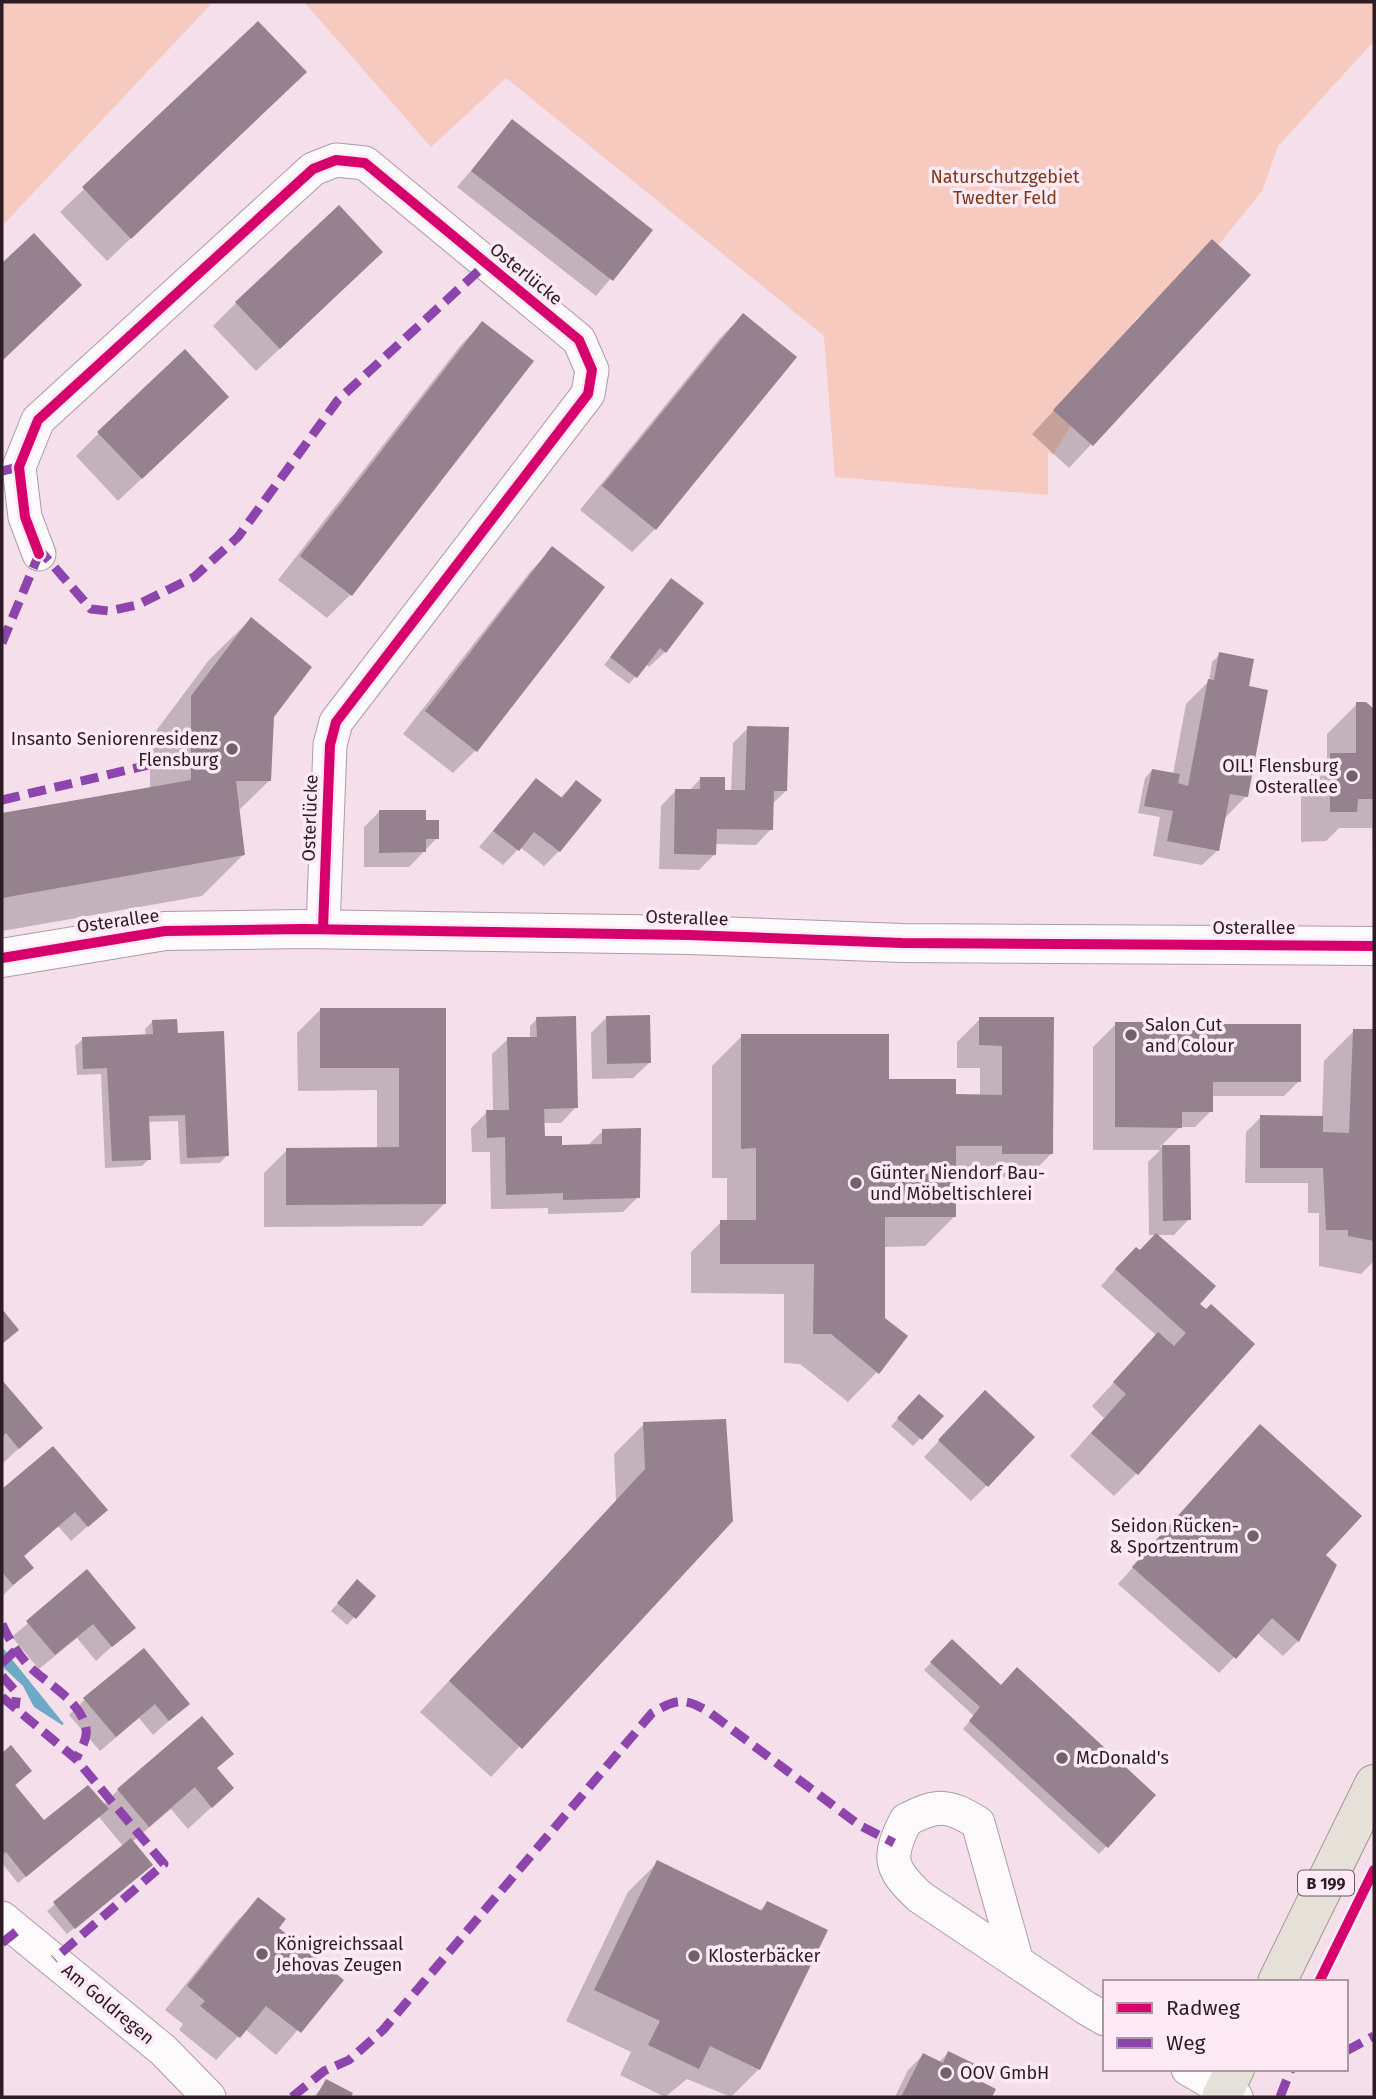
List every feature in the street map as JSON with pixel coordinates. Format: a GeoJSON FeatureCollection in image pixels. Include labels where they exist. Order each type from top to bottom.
{"type":"FeatureCollection","features":[{"type":"Feature","properties":{"kind":"main road","name":"B 199"},"geometry":{"type":"LineString","coordinates":[[1279,1980],[1374,1784]]}},
{"type":"Feature","properties":{"kind":"street","name":"Osterlücke"},"geometry":{"type":"LineString","coordinates":[[40,554],[25,517],[19,467],[38,420],[313,169],[336,160],[365,163],[579,340],[592,370],[588,394],[336,722],[330,746],[323,928]]}},
{"type":"Feature","properties":{"kind":"street","name":"Osterallee"},"geometry":{"type":"LineString","coordinates":[[2,958],[165,931],[323,928],[902,943],[1374,946]]}},
{"type":"Feature","properties":{"kind":"street"},"geometry":{"type":"LineString","coordinates":[[1017,1962],[978,1824],[955,1809],[929,1808],[906,1819],[892,1853],[897,1875],[920,1898],[1017,1962],[1103,2019]]}},
{"type":"Feature","properties":{"kind":"street","name":"Am Goldregen"},"geometry":{"type":"LineString","coordinates":[[2,1918],[163,2050],[209,2097]]}},
{"type":"Feature","properties":{"kind":"street"},"geometry":{"type":"LineString","coordinates":[[1192,2071],[1229,2089]]}},
{"type":"Feature","properties":{"kind":"green space"},"geometry":{"type":"Polygon","coordinates":[[[2,2],[213,2],[2,226],[2,2]]]}},
{"type":"Feature","properties":{"kind":"green space","name":"Naturschutzgebiet Twedter Feld"},"geometry":{"type":"Polygon","coordinates":[[[304,2],[1374,2],[1374,41],[1278,146],[1262,191],[1182,290],[1137,317],[1053,455],[1048,452],[1048,495],[835,477],[824,336],[506,78],[431,147],[304,2]]]}},
{"type":"Feature","properties":{"kind":"water"},"geometry":{"type":"Polygon","coordinates":[[[2,1647],[64,1724],[34,1707],[23,1686],[2,1666],[2,1647]]]}},
{"type":"Feature","properties":{"kind":"building"},"geometry":{"type":"Polygon","coordinates":[[[258,21],[307,72],[131,239],[82,187],[258,21]]]}},
{"type":"Feature","properties":{"kind":"building"},"geometry":{"type":"Polygon","coordinates":[[[512,119],[653,230],[613,281],[471,171],[512,119]]]}},
{"type":"Feature","properties":{"kind":"building"},"geometry":{"type":"Polygon","coordinates":[[[339,205],[383,252],[280,349],[235,302],[339,205]]]}},
{"type":"Feature","properties":{"kind":"building"},"geometry":{"type":"Polygon","coordinates":[[[34,233],[82,285],[2,361],[2,263],[34,233]]]}},
{"type":"Feature","properties":{"kind":"building"},"geometry":{"type":"Polygon","coordinates":[[[1212,239],[1251,275],[1093,446],[1053,410],[1212,239]]]}},
{"type":"Feature","properties":{"kind":"building"},"geometry":{"type":"Polygon","coordinates":[[[743,313],[797,357],[656,530],[602,486],[743,313]]]}},
{"type":"Feature","properties":{"kind":"building"},"geometry":{"type":"Polygon","coordinates":[[[482,321],[534,361],[352,596],[300,556],[482,321]]]}},
{"type":"Feature","properties":{"kind":"building"},"geometry":{"type":"Polygon","coordinates":[[[185,349],[229,397],[142,479],[97,432],[185,349]]]}},
{"type":"Feature","properties":{"kind":"building"},"geometry":{"type":"Polygon","coordinates":[[[552,546],[605,587],[477,752],[425,711],[552,546]]]}},
{"type":"Feature","properties":{"kind":"building"},"geometry":{"type":"Polygon","coordinates":[[[671,578],[704,603],[666,653],[660,648],[637,678],[610,657],[671,578]]]}},
{"type":"Feature","properties":{"kind":"building","name":"Insanto Seniorenresidenz Flensburg"},"geometry":{"type":"Polygon","coordinates":[[[251,617],[312,667],[274,717],[271,781],[236,781],[245,855],[2,898],[2,813],[191,780],[191,696],[251,617]]]}},
{"type":"Feature","properties":{"kind":"building"},"geometry":{"type":"Polygon","coordinates":[[[1219,652],[1254,659],[1249,686],[1268,690],[1248,797],[1230,794],[1219,851],[1167,841],[1173,811],[1144,806],[1152,769],[1180,774],[1178,783],[1188,786],[1208,679],[1214,680],[1219,652]]]}},
{"type":"Feature","properties":{"kind":"building","name":"OIL! Flensburg Osterallee"},"geometry":{"type":"Polygon","coordinates":[[[1356,702],[1366,702],[1374,709],[1374,799],[1358,799],[1357,812],[1330,812],[1330,753],[1356,753],[1356,702]]]}},
{"type":"Feature","properties":{"kind":"building"},"geometry":{"type":"Polygon","coordinates":[[[747,726],[789,727],[787,791],[774,791],[773,830],[717,829],[716,855],[674,854],[675,789],[700,789],[700,777],[725,777],[725,790],[745,790],[747,726]]]}},
{"type":"Feature","properties":{"kind":"building"},"geometry":{"type":"Polygon","coordinates":[[[536,778],[562,798],[576,780],[602,800],[560,852],[534,832],[519,851],[493,831],[536,778]]]}},
{"type":"Feature","properties":{"kind":"building"},"geometry":{"type":"Polygon","coordinates":[[[379,810],[426,810],[426,820],[439,820],[439,839],[426,839],[426,852],[379,853],[379,810]]]}},
{"type":"Feature","properties":{"kind":"building"},"geometry":{"type":"Polygon","coordinates":[[[320,1008],[446,1008],[446,1204],[286,1205],[286,1148],[399,1147],[399,1068],[320,1068],[320,1008]]]}},
{"type":"Feature","properties":{"kind":"building"},"geometry":{"type":"Polygon","coordinates":[[[650,1015],[651,1063],[607,1064],[606,1016],[650,1015]]]}},
{"type":"Feature","properties":{"kind":"building"},"geometry":{"type":"Polygon","coordinates":[[[576,1016],[578,1108],[544,1109],[545,1136],[562,1136],[562,1145],[602,1144],[602,1129],[641,1128],[640,1198],[563,1200],[563,1193],[506,1195],[505,1137],[487,1138],[486,1110],[509,1110],[507,1037],[537,1037],[536,1017],[576,1016]]]}},
{"type":"Feature","properties":{"kind":"building","name":"Günter Niendorf Bau- und Möbeltischlerei"},"geometry":{"type":"Polygon","coordinates":[[[979,1017],[1054,1017],[1053,1154],[1002,1154],[1002,1146],[956,1146],[956,1217],[885,1217],[885,1318],[908,1336],[879,1374],[831,1334],[813,1334],[814,1264],[720,1264],[720,1220],[756,1220],[756,1148],[741,1149],[741,1034],[889,1034],[889,1079],[956,1079],[956,1094],[1002,1095],[1002,1046],[979,1045],[979,1017]]]}},
{"type":"Feature","properties":{"kind":"building"},"geometry":{"type":"Polygon","coordinates":[[[177,1019],[178,1033],[224,1031],[229,1156],[187,1158],[185,1115],[149,1116],[151,1160],[112,1161],[107,1068],[83,1069],[82,1037],[153,1034],[152,1020],[177,1019]]]}},
{"type":"Feature","properties":{"kind":"building"},"geometry":{"type":"Polygon","coordinates":[[[1115,1022],[1182,1022],[1182,1030],[1205,1030],[1205,1024],[1301,1024],[1301,1082],[1213,1082],[1213,1112],[1182,1112],[1182,1128],[1115,1127],[1115,1022]]]}},
{"type":"Feature","properties":{"kind":"building"},"geometry":{"type":"Polygon","coordinates":[[[1353,1029],[1374,1029],[1374,1241],[1348,1236],[1348,1230],[1326,1230],[1323,1168],[1260,1168],[1260,1115],[1323,1116],[1323,1132],[1349,1133],[1353,1029]]]}},
{"type":"Feature","properties":{"kind":"building"},"geometry":{"type":"Polygon","coordinates":[[[1162,1145],[1190,1145],[1191,1220],[1163,1221],[1162,1145]]]}},
{"type":"Feature","properties":{"kind":"building"},"geometry":{"type":"Polygon","coordinates":[[[1156,1233],[1216,1286],[1200,1304],[1206,1309],[1211,1304],[1255,1344],[1138,1475],[1091,1433],[1126,1394],[1113,1382],[1158,1332],[1174,1346],[1186,1333],[1115,1269],[1136,1247],[1140,1250],[1156,1233]]]}},
{"type":"Feature","properties":{"kind":"building"},"geometry":{"type":"Polygon","coordinates":[[[2,1309],[19,1330],[2,1344],[2,1309]]]}},
{"type":"Feature","properties":{"kind":"building"},"geometry":{"type":"Polygon","coordinates":[[[2,1380],[43,1428],[19,1449],[6,1433],[2,1437],[2,1380]]]}},
{"type":"Feature","properties":{"kind":"building"},"geometry":{"type":"Polygon","coordinates":[[[985,1390],[1035,1437],[988,1487],[938,1440],[985,1390]]]}},
{"type":"Feature","properties":{"kind":"building"},"geometry":{"type":"Polygon","coordinates":[[[919,1394],[944,1416],[922,1440],[897,1418],[919,1394]]]}},
{"type":"Feature","properties":{"kind":"building"},"geometry":{"type":"Polygon","coordinates":[[[726,1419],[733,1521],[522,1749],[449,1681],[645,1469],[643,1422],[726,1419]]]}},
{"type":"Feature","properties":{"kind":"building","name":"Seidon Rücken- & Sportzentrum"},"geometry":{"type":"Polygon","coordinates":[[[1260,1424],[1362,1516],[1326,1555],[1337,1565],[1299,1642],[1272,1618],[1236,1659],[1132,1567],[1260,1424]]]}},
{"type":"Feature","properties":{"kind":"building"},"geometry":{"type":"Polygon","coordinates":[[[53,1446],[108,1510],[88,1527],[75,1512],[24,1556],[34,1568],[13,1585],[2,1572],[2,1489],[53,1446]]]}},
{"type":"Feature","properties":{"kind":"building"},"geometry":{"type":"Polygon","coordinates":[[[87,1569],[136,1628],[112,1647],[93,1624],[55,1655],[26,1621],[87,1569]]]}},
{"type":"Feature","properties":{"kind":"building"},"geometry":{"type":"Polygon","coordinates":[[[357,1579],[376,1596],[356,1619],[337,1603],[357,1579]]]}},
{"type":"Feature","properties":{"kind":"building","name":"McDonald's"},"geometry":{"type":"Polygon","coordinates":[[[952,1639],[1001,1685],[1017,1667],[1156,1795],[1108,1848],[969,1721],[980,1707],[930,1662],[952,1639]]]}},
{"type":"Feature","properties":{"kind":"building"},"geometry":{"type":"Polygon","coordinates":[[[144,1648],[190,1704],[169,1721],[155,1704],[116,1737],[83,1698],[144,1648]]]}},
{"type":"Feature","properties":{"kind":"building"},"geometry":{"type":"Polygon","coordinates":[[[202,1716],[234,1754],[217,1768],[234,1788],[212,1808],[195,1787],[149,1827],[117,1789],[202,1716]]]}},
{"type":"Feature","properties":{"kind":"building"},"geometry":{"type":"Polygon","coordinates":[[[11,1745],[32,1771],[15,1785],[44,1820],[88,1785],[109,1809],[26,1877],[6,1852],[2,1855],[2,1753],[11,1745]]]}},
{"type":"Feature","properties":{"kind":"building"},"geometry":{"type":"Polygon","coordinates":[[[131,1838],[153,1865],[75,1929],[53,1902],[131,1838]]]}},
{"type":"Feature","properties":{"kind":"building","name":"Klosterbäcker"},"geometry":{"type":"Polygon","coordinates":[[[657,1860],[762,1911],[767,1901],[828,1930],[760,2070],[710,2046],[699,2069],[648,2045],[660,2021],[594,1990],[657,1860]]]}},
{"type":"Feature","properties":{"kind":"building","name":"Königreichssaal Jehovas Zeugen"},"geometry":{"type":"Polygon","coordinates":[[[258,1897],[286,1919],[279,1928],[344,1980],[301,2033],[266,2006],[240,2038],[200,2006],[205,2001],[187,1986],[258,1897]]]}},
{"type":"Feature","properties":{"kind":"building","name":"OOV GmbH"},"geometry":{"type":"Polygon","coordinates":[[[948,2051],[981,2067],[976,2079],[996,2089],[992,2097],[901,2097],[923,2053],[943,2063],[948,2051]]]}},
{"type":"Feature","properties":{"kind":"building"},"geometry":{"type":"Polygon","coordinates":[[[326,2079],[353,2093],[351,2097],[316,2097],[326,2079]]]}},
{"type":"Feature","properties":{"kind":"marked path"},"geometry":{"type":"LineString","coordinates":[[37,547],[91,609],[109,611],[137,605],[194,577],[238,537],[338,400],[486,264]]}},
{"type":"Feature","properties":{"kind":"marked path"},"geometry":{"type":"LineString","coordinates":[[2,471],[19,467]]}},
{"type":"Feature","properties":{"kind":"marked path"},"geometry":{"type":"LineString","coordinates":[[2,643],[39,554]]}},
{"type":"Feature","properties":{"kind":"marked path"},"geometry":{"type":"LineString","coordinates":[[2,800],[157,763]]}},
{"type":"Feature","properties":{"kind":"marked path"},"geometry":{"type":"LineString","coordinates":[[2,1624],[24,1661],[62,1693],[83,1719],[86,1737],[76,1759]]}},
{"type":"Feature","properties":{"kind":"marked path"},"geometry":{"type":"LineString","coordinates":[[2,1663],[17,1649]]}},
{"type":"Feature","properties":{"kind":"marked path"},"geometry":{"type":"LineString","coordinates":[[2,1676],[17,1693],[15,1708]]}},
{"type":"Feature","properties":{"kind":"marked path"},"geometry":{"type":"LineString","coordinates":[[2,1697],[76,1759],[164,1864],[54,1959]]}},
{"type":"Feature","properties":{"kind":"marked path"},"geometry":{"type":"LineString","coordinates":[[292,2097],[324,2071],[349,2060],[383,2030],[652,1713],[668,1705],[686,1702],[709,1712],[859,1825],[894,1843]]}},
{"type":"Feature","properties":{"kind":"marked path"},"geometry":{"type":"LineString","coordinates":[[2,1943],[17,1931]]}},
{"type":"Feature","properties":{"kind":"marked path"},"geometry":{"type":"LineString","coordinates":[[1348,2050],[1374,2036]]}},
{"type":"Feature","properties":{"kind":"marked path"},"geometry":{"type":"LineString","coordinates":[[1280,2097],[1290,2071]]}},
{"type":"Feature","properties":{"kind":"cycle path"},"geometry":{"type":"LineString","coordinates":[[39,554],[25,517],[19,467],[38,420],[313,169],[336,160],[365,163],[579,340],[592,370],[588,394],[336,722],[330,745],[323,928]]}},
{"type":"Feature","properties":{"kind":"cycle path"},"geometry":{"type":"LineString","coordinates":[[2,958],[165,931],[303,929],[689,935],[902,943],[1374,946]]}},
{"type":"Feature","properties":{"kind":"cycle path"},"geometry":{"type":"LineString","coordinates":[[1320,1980],[1374,1870]]}},
{"type":"Feature","properties":{"kind":"place","name":"Insanto Seniorenresidenz Flensburg"},"geometry":{"type":"Point","coordinates":[232,749]}},
{"type":"Feature","properties":{"kind":"place","name":"OIL! Flensburg Osterallee"},"geometry":{"type":"Point","coordinates":[1352,776]}},
{"type":"Feature","properties":{"kind":"place","name":"Salon Cut and Colour"},"geometry":{"type":"Point","coordinates":[1131,1035]}},
{"type":"Feature","properties":{"kind":"place","name":"Günter Niendorf Bau- und Möbeltischlerei"},"geometry":{"type":"Point","coordinates":[856,1183]}},
{"type":"Feature","properties":{"kind":"place","name":"Seidon Rücken- & Sportzentrum"},"geometry":{"type":"Point","coordinates":[1253,1536]}},
{"type":"Feature","properties":{"kind":"place","name":"McDonald's"},"geometry":{"type":"Point","coordinates":[1062,1758]}},
{"type":"Feature","properties":{"kind":"place","name":"Königreichssaal Jehovas Zeugen"},"geometry":{"type":"Point","coordinates":[262,1954]}},
{"type":"Feature","properties":{"kind":"place","name":"Klosterbäcker"},"geometry":{"type":"Point","coordinates":[694,1956]}},
{"type":"Feature","properties":{"kind":"place","name":"OOV GmbH"},"geometry":{"type":"Point","coordinates":[946,2073]}}]}
